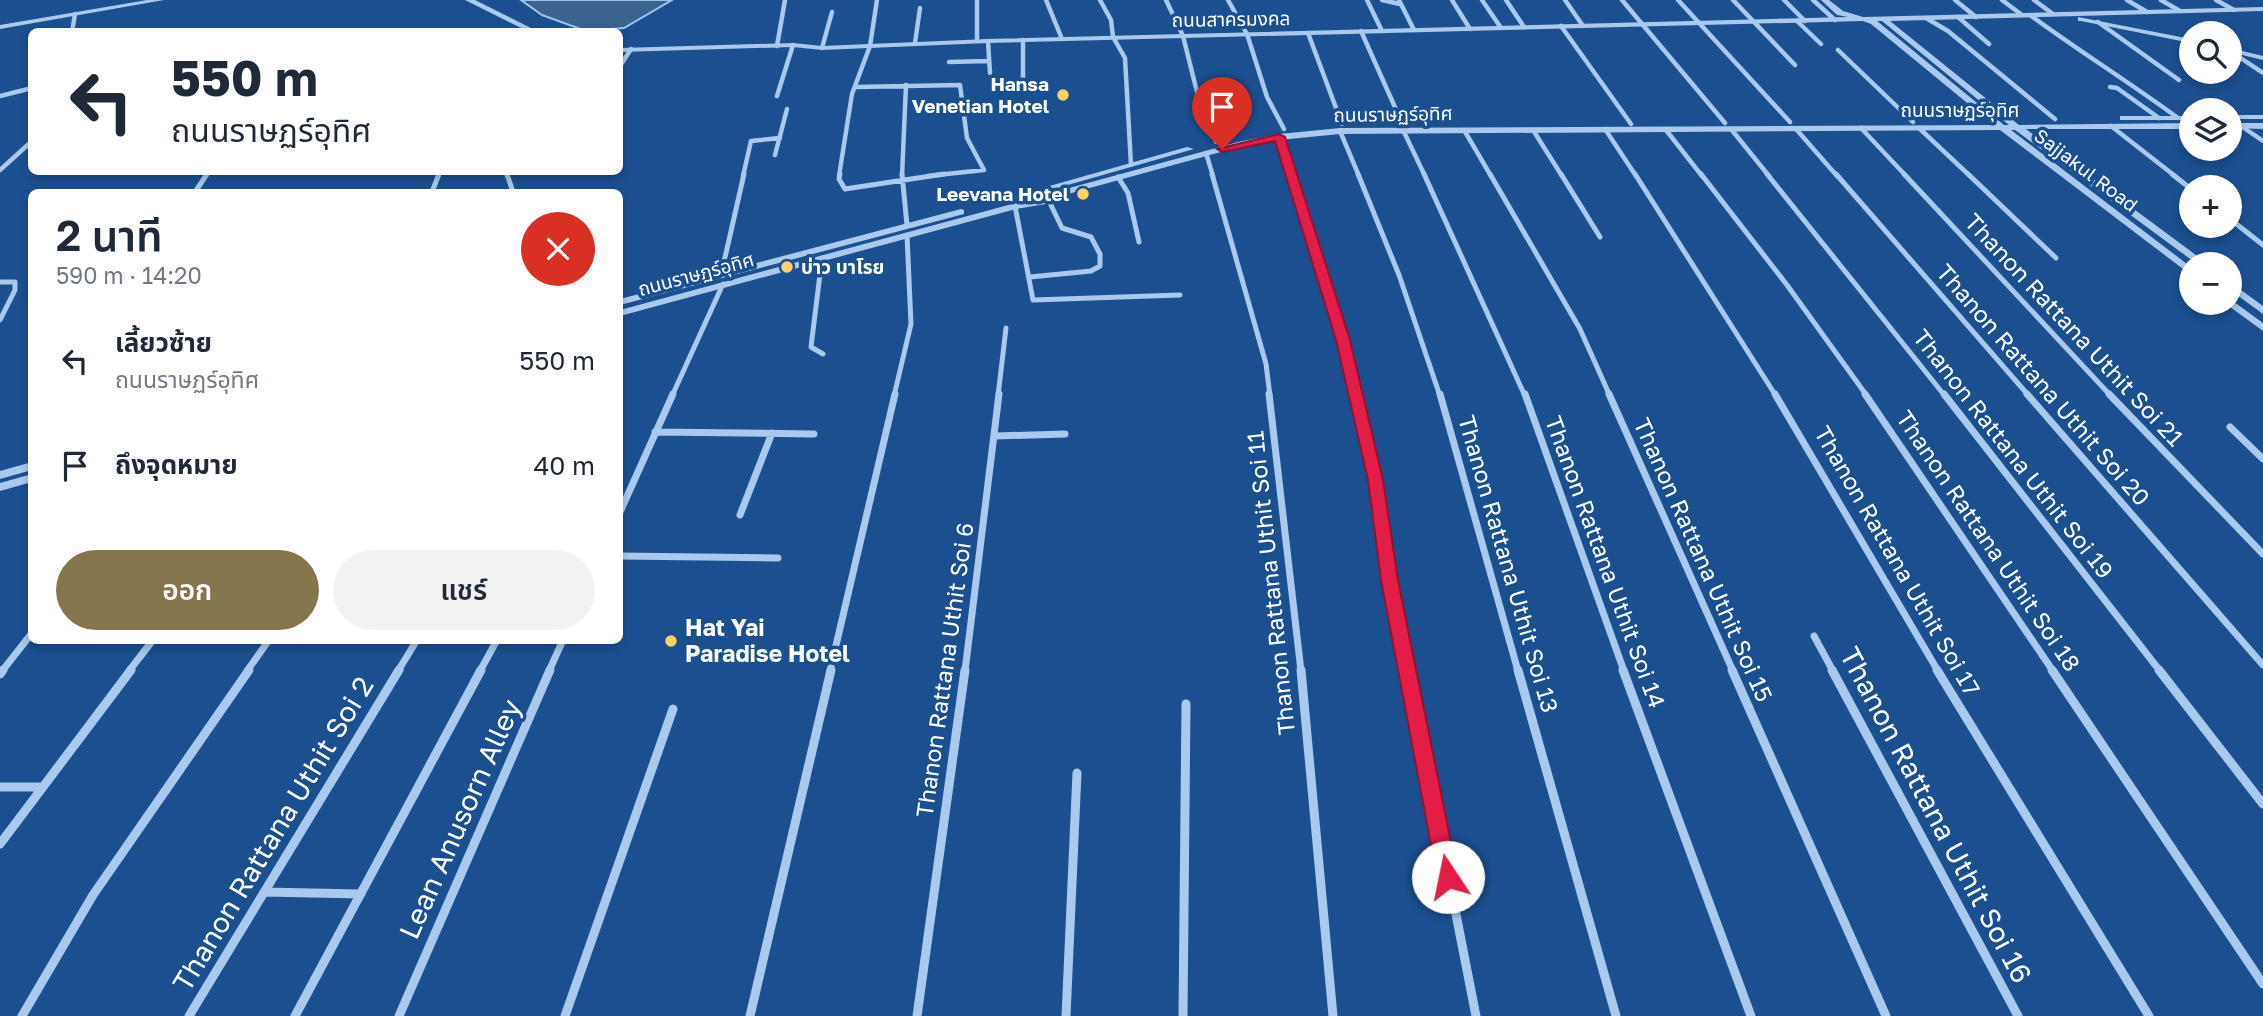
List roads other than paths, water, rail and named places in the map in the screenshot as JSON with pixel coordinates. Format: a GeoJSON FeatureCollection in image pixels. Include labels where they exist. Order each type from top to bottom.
{"type":"FeatureCollection","features":[{"type":"Feature","properties":{"kind":"street"},"geometry":{"type":"LineString","coordinates":[[0,27],[160,0]]}},
{"type":"Feature","properties":{"kind":"street"},"geometry":{"type":"LineString","coordinates":[[469,0],[528,28]]}},
{"type":"Feature","properties":{"kind":"street"},"geometry":{"type":"LineString","coordinates":[[777,46],[785,0]]}},
{"type":"Feature","properties":{"kind":"street"},"geometry":{"type":"LineString","coordinates":[[856,87],[960,85],[967,138],[984,170],[902,178],[845,189],[839,179],[849,117],[856,87],[870,46],[877,0]]}},
{"type":"Feature","properties":{"kind":"street"},"geometry":{"type":"LineString","coordinates":[[977,0],[977,41]]}},
{"type":"Feature","properties":{"kind":"street"},"geometry":{"type":"LineString","coordinates":[[1046,0],[1062,39]]}},
{"type":"Feature","properties":{"kind":"street"},"geometry":{"type":"LineString","coordinates":[[1101,0],[1111,20],[1113,37],[1125,58],[1131,164]]}},
{"type":"Feature","properties":{"kind":"street"},"geometry":{"type":"LineString","coordinates":[[1166,0],[1176,15],[1184,36],[1199,101],[1216,142]]}},
{"type":"Feature","properties":{"kind":"street"},"geometry":{"type":"LineString","coordinates":[[1228,0],[1247,34],[1267,97],[1282,133],[1343,340],[1376,480],[1390,580],[1476,1016]]}},
{"type":"Feature","properties":{"kind":"street"},"geometry":{"type":"LineString","coordinates":[[1367,0],[1382,31]]}},
{"type":"Feature","properties":{"kind":"street"},"geometry":{"type":"LineString","coordinates":[[1382,0],[1388,3],[1400,2],[1414,30]]}},
{"type":"Feature","properties":{"kind":"street"},"geometry":{"type":"LineString","coordinates":[[1452,0],[1469,29]]}},
{"type":"Feature","properties":{"kind":"street"},"geometry":{"type":"LineString","coordinates":[[1482,0],[1501,28]]}},
{"type":"Feature","properties":{"kind":"street"},"geometry":{"type":"LineString","coordinates":[[1506,0],[1524,27]]}},
{"type":"Feature","properties":{"kind":"street"},"geometry":{"type":"LineString","coordinates":[[1565,0],[1583,26]]}},
{"type":"Feature","properties":{"kind":"street","name":"Thanon Rattana Uthit Soi 19"},"geometry":{"type":"LineString","coordinates":[[1622,0],[1641,26],[1728,126],[2007,473],[2263,804]]}},
{"type":"Feature","properties":{"kind":"street","name":"Thanon Rattana Uthit Soi 20"},"geometry":{"type":"LineString","coordinates":[[1678,0],[1793,126],[2263,665]]}},
{"type":"Feature","properties":{"kind":"street"},"geometry":{"type":"LineString","coordinates":[[1733,0],[1795,65]]}},
{"type":"Feature","properties":{"kind":"street"},"geometry":{"type":"LineString","coordinates":[[1784,0],[1821,44]]}},
{"type":"Feature","properties":{"kind":"street"},"geometry":{"type":"LineString","coordinates":[[1813,0],[1835,20]]}},
{"type":"Feature","properties":{"kind":"street"},"geometry":{"type":"LineString","coordinates":[[1825,0],[1840,13],[1874,22],[1994,120]]}},
{"type":"Feature","properties":{"kind":"street","name":"Sajjakul Road"},"geometry":{"type":"LineString","coordinates":[[1836,0],[1857,14],[1886,20],[2179,262]]}},
{"type":"Feature","properties":{"kind":"street"},"geometry":{"type":"LineString","coordinates":[[1955,0],[1976,16]]}},
{"type":"Feature","properties":{"kind":"street"},"geometry":{"type":"LineString","coordinates":[[2002,0],[2095,63],[2116,72],[2178,118]]}},
{"type":"Feature","properties":{"kind":"street"},"geometry":{"type":"LineString","coordinates":[[2034,0],[2053,14],[2179,39]]}},
{"type":"Feature","properties":{"kind":"street"},"geometry":{"type":"LineString","coordinates":[[2127,0],[2147,12]]}},
{"type":"Feature","properties":{"kind":"street"},"geometry":{"type":"LineString","coordinates":[[2161,0],[2180,11]]}},
{"type":"Feature","properties":{"kind":"street"},"geometry":{"type":"LineString","coordinates":[[2216,0],[2234,10]]}},
{"type":"Feature","properties":{"kind":"street"},"geometry":{"type":"LineString","coordinates":[[915,43],[920,8]]}},
{"type":"Feature","properties":{"kind":"street","name":"ถนนสาครมงคล"},"geometry":{"type":"LineString","coordinates":[[623,50],[777,46],[822,48],[1113,37],[2263,9]]}},
{"type":"Feature","properties":{"kind":"street"},"geometry":{"type":"LineString","coordinates":[[822,48],[832,12]]}},
{"type":"Feature","properties":{"kind":"street"},"geometry":{"type":"LineString","coordinates":[[73,28],[75,14]]}},
{"type":"Feature","properties":{"kind":"street"},"geometry":{"type":"LineString","coordinates":[[1958,17],[1989,44]]}},
{"type":"Feature","properties":{"kind":"street"},"geometry":{"type":"LineString","coordinates":[[1926,18],[1948,31],[2055,119]]}},
{"type":"Feature","properties":{"kind":"street"},"geometry":{"type":"LineString","coordinates":[[1948,18],[1948,31]]}},
{"type":"Feature","properties":{"kind":"street"},"geometry":{"type":"LineString","coordinates":[[2098,22],[2179,80]]}},
{"type":"Feature","properties":{"kind":"street"},"geometry":{"type":"LineString","coordinates":[[1561,26],[1631,124]]}},
{"type":"Feature","properties":{"kind":"street"},"geometry":{"type":"LineString","coordinates":[[1963,30],[1972,29]]}},
{"type":"Feature","properties":{"kind":"street","name":"Thanon Rattana Uthit Soi 14"},"geometry":{"type":"LineString","coordinates":[[1361,31],[1402,127],[1520,381],[1656,761],[1751,1016]]}},
{"type":"Feature","properties":{"kind":"street","name":"Thanon Rattana Uthit Soi 13"},"geometry":{"type":"LineString","coordinates":[[1308,33],[1433,370],[1616,1016]]}},
{"type":"Feature","properties":{"kind":"street"},"geometry":{"type":"LineString","coordinates":[[1023,40],[1023,79]]}},
{"type":"Feature","properties":{"kind":"street"},"geometry":{"type":"LineString","coordinates":[[988,41],[990,74]]}},
{"type":"Feature","properties":{"kind":"street"},"geometry":{"type":"LineString","coordinates":[[777,96],[793,46]]}},
{"type":"Feature","properties":{"kind":"street"},"geometry":{"type":"LineString","coordinates":[[623,62],[631,50]]}},
{"type":"Feature","properties":{"kind":"street"},"geometry":{"type":"LineString","coordinates":[[1838,50],[2056,258]]}},
{"type":"Feature","properties":{"kind":"street"},"geometry":{"type":"LineString","coordinates":[[2242,53],[2263,58]]}},
{"type":"Feature","properties":{"kind":"street"},"geometry":{"type":"LineString","coordinates":[[2242,59],[2263,74]]}},
{"type":"Feature","properties":{"kind":"street"},"geometry":{"type":"LineString","coordinates":[[948,62],[989,61]]}},
{"type":"Feature","properties":{"kind":"street"},"geometry":{"type":"LineString","coordinates":[[750,1016],[911,324],[902,178],[906,85]]}},
{"type":"Feature","properties":{"kind":"street"},"geometry":{"type":"LineString","coordinates":[[2110,87],[2117,88],[2159,118]]}},
{"type":"Feature","properties":{"kind":"street"},"geometry":{"type":"LineString","coordinates":[[0,96],[28,90]]}},
{"type":"Feature","properties":{"kind":"street"},"geometry":{"type":"LineString","coordinates":[[775,155],[787,109]]}},
{"type":"Feature","properties":{"kind":"street"},"geometry":{"type":"LineString","coordinates":[[2242,117],[2263,117]]}},
{"type":"Feature","properties":{"kind":"street","name":"ถนนราษฏร์อุทิศ"},"geometry":{"type":"LineString","coordinates":[[1793,126],[1861,128],[1994,120],[2010,124],[2055,119],[2178,118]]}},
{"type":"Feature","properties":{"kind":"street","name":"ถนนราษฏร์อุทิศ"},"geometry":{"type":"LineString","coordinates":[[623,301],[822,258],[907,230],[1049,201],[1062,189],[1131,164],[1216,142],[1282,133],[1341,127],[1560,127],[1631,124],[2179,126]]}},
{"type":"Feature","properties":{"kind":"street","name":"Sajjakul Road"},"geometry":{"type":"LineString","coordinates":[[2010,124],[2186,252]]}},
{"type":"Feature","properties":{"kind":"street"},"geometry":{"type":"LineString","coordinates":[[2242,126],[2263,125]]}},
{"type":"Feature","properties":{"kind":"street","name":"ถนนราษฏร์อุทิศ"},"geometry":{"type":"LineString","coordinates":[[1402,127],[1464,130],[1533,130],[1560,127],[1666,130],[1728,126]]}},
{"type":"Feature","properties":{"kind":"street"},"geometry":{"type":"LineString","coordinates":[[2111,127],[2179,180]]}},
{"type":"Feature","properties":{"kind":"street"},"geometry":{"type":"LineString","coordinates":[[2242,127],[2263,141]]}},
{"type":"Feature","properties":{"kind":"street","name":"Thanon Rattana Uthit Soi 21"},"geometry":{"type":"LineString","coordinates":[[1861,128],[2092,377],[2263,554]]}},
{"type":"Feature","properties":{"kind":"street","name":"Thanon Rattana Uthit Soi 17"},"geometry":{"type":"LineString","coordinates":[[1605,129],[1687,253],[1796,427],[1921,643],[2149,1016]]}},
{"type":"Feature","properties":{"kind":"street","name":"Thanon Rattana Uthit Soi 15"},"geometry":{"type":"LineString","coordinates":[[1464,130],[1580,329],[1886,1016]]}},
{"type":"Feature","properties":{"kind":"street"},"geometry":{"type":"LineString","coordinates":[[1533,130],[1600,237]]}},
{"type":"Feature","properties":{"kind":"street","name":"Thanon Rattana Uthit Soi 18"},"geometry":{"type":"LineString","coordinates":[[1666,130],[1787,285],[1894,434],[2263,984]]}},
{"type":"Feature","properties":{"kind":"street","name":"ถนนราษฏร์อุทิศ"},"geometry":{"type":"LineString","coordinates":[[623,312],[722,280],[1282,133]]}},
{"type":"Feature","properties":{"kind":"street"},"geometry":{"type":"LineString","coordinates":[[623,505],[722,280],[751,141],[779,138]]}},
{"type":"Feature","properties":{"kind":"street"},"geometry":{"type":"LineString","coordinates":[[0,170],[28,145]]}},
{"type":"Feature","properties":{"kind":"street","name":"Thanon Rattana Uthit Soi 11"},"geometry":{"type":"LineString","coordinates":[[1206,153],[1266,364],[1304,698],[1333,1016]]}},
{"type":"Feature","properties":{"kind":"street"},"geometry":{"type":"LineString","coordinates":[[1118,177],[1128,193],[1139,242]]}},
{"type":"Feature","properties":{"kind":"street"},"geometry":{"type":"LineString","coordinates":[[1030,277],[1091,271],[1100,266],[1100,254],[1091,237],[1062,228],[1049,201]]}},
{"type":"Feature","properties":{"kind":"street"},"geometry":{"type":"LineString","coordinates":[[1015,206],[1033,300],[1180,295]]}},
{"type":"Feature","properties":{"kind":"street"},"geometry":{"type":"LineString","coordinates":[[2242,228],[2263,245]]}},
{"type":"Feature","properties":{"kind":"street"},"geometry":{"type":"LineString","coordinates":[[822,258],[811,347],[823,354]]}},
{"type":"Feature","properties":{"kind":"street"},"geometry":{"type":"LineString","coordinates":[[0,282],[15,282],[15,290],[0,320]]}},
{"type":"Feature","properties":{"kind":"street"},"geometry":{"type":"LineString","coordinates":[[2242,294],[2263,311]]}},
{"type":"Feature","properties":{"kind":"street"},"geometry":{"type":"LineString","coordinates":[[2242,311],[2263,328]]}},
{"type":"Feature","properties":{"kind":"street","name":"Thanon Rattana Uthit Soi 6"},"geometry":{"type":"LineString","coordinates":[[917,1016],[995,436],[1006,328]]}},
{"type":"Feature","properties":{"kind":"street"},"geometry":{"type":"LineString","coordinates":[[2230,427],[2263,459]]}},
{"type":"Feature","properties":{"kind":"street"},"geometry":{"type":"LineString","coordinates":[[656,432],[814,434]]}},
{"type":"Feature","properties":{"kind":"street"},"geometry":{"type":"LineString","coordinates":[[740,515],[772,433]]}},
{"type":"Feature","properties":{"kind":"street"},"geometry":{"type":"LineString","coordinates":[[995,436],[1065,434]]}},
{"type":"Feature","properties":{"kind":"street"},"geometry":{"type":"LineString","coordinates":[[5,479],[28,468]]}},
{"type":"Feature","properties":{"kind":"street"},"geometry":{"type":"LineString","coordinates":[[5,479],[28,478]]}},
{"type":"Feature","properties":{"kind":"street"},"geometry":{"type":"LineString","coordinates":[[623,556],[778,558]]}},
{"type":"Feature","properties":{"kind":"street","name":"Thanon Rattana Uthit Soi 16"},"geometry":{"type":"LineString","coordinates":[[1814,636],[2018,1016]]}},
{"type":"Feature","properties":{"kind":"street"},"geometry":{"type":"LineString","coordinates":[[0,674],[28,638]]}},
{"type":"Feature","properties":{"kind":"street"},"geometry":{"type":"LineString","coordinates":[[0,844],[150,644]]}},
{"type":"Feature","properties":{"kind":"street"},"geometry":{"type":"LineString","coordinates":[[22,1016],[93,895],[266,644]]}},
{"type":"Feature","properties":{"kind":"street","name":"Thanon Rattana Uthit Soi 2"},"geometry":{"type":"LineString","coordinates":[[189,1016],[415,644]]}},
{"type":"Feature","properties":{"kind":"street"},"geometry":{"type":"LineString","coordinates":[[295,1016],[494,644]]}},
{"type":"Feature","properties":{"kind":"street","name":"Lean Anusorn Alley"},"geometry":{"type":"LineString","coordinates":[[399,1016],[561,644]]}},
{"type":"Feature","properties":{"kind":"street"},"geometry":{"type":"LineString","coordinates":[[1183,1016],[1186,704]]}},
{"type":"Feature","properties":{"kind":"street"},"geometry":{"type":"LineString","coordinates":[[565,1016],[673,709]]}},
{"type":"Feature","properties":{"kind":"street"},"geometry":{"type":"LineString","coordinates":[[1066,1016],[1077,773]]}},
{"type":"Feature","properties":{"kind":"street"},"geometry":{"type":"LineString","coordinates":[[0,787],[42,787]]}},
{"type":"Feature","properties":{"kind":"street"},"geometry":{"type":"LineString","coordinates":[[264,892],[361,894]]}},
{"type":"Feature","properties":{"kind":"water"},"geometry":{"type":"Polygon","coordinates":[[[521,0],[672,0],[624,28],[578,28],[542,15],[521,0]]]}},
{"type":"Feature","properties":{"kind":"place","name":"Hansa Venetian Hotel"},"geometry":{"type":"Point","coordinates":[1063,95]}},
{"type":"Feature","properties":{"kind":"place","name":"Leevana Hotel"},"geometry":{"type":"Point","coordinates":[1083,194]}},
{"type":"Feature","properties":{"kind":"place","name":"บ่าว บาโรย"},"geometry":{"type":"Point","coordinates":[787,267]}},
{"type":"Feature","properties":{"kind":"place","name":"Hat Yai Paradise Hotel"},"geometry":{"type":"Point","coordinates":[671,641]}}]}
